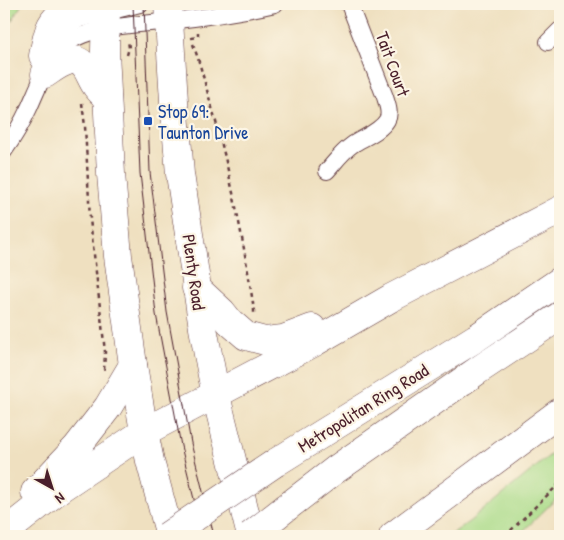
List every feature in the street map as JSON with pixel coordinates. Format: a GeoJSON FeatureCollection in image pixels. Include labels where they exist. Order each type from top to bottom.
{"type":"FeatureCollection","features":[{"type":"Feature","properties":{"kind":"highway"},"geometry":{"type":"LineString","coordinates":[[72,4],[51,25],[48,32],[44,65],[76,60],[86,68],[96,86],[107,98]]}},
{"type":"Feature","properties":{"kind":"highway","name":"Plenty Road"},"geometry":{"type":"LineString","coordinates":[[177,14],[174,101],[180,174],[203,328],[225,390],[250,536]]}},
{"type":"Feature","properties":{"kind":"highway"},"geometry":{"type":"LineString","coordinates":[[105,15],[111,174],[116,238],[133,365],[135,439],[150,461],[169,536]]}},
{"type":"Feature","properties":{"kind":"highway"},"geometry":{"type":"LineString","coordinates":[[4,533],[62,488],[135,439],[315,342],[391,298],[560,210]]}},
{"type":"Feature","properties":{"kind":"highway","name":"Metropolitan Ring Road"},"geometry":{"type":"LineString","coordinates":[[169,536],[275,463],[476,338],[560,281]]}},
{"type":"Feature","properties":{"kind":"highway"},"geometry":{"type":"LineString","coordinates":[[196,288],[246,336],[264,341],[283,339],[322,324],[355,308],[391,298]]}},
{"type":"Feature","properties":{"kind":"highway","name":"Metropolitan Ring Road"},"geometry":{"type":"LineString","coordinates":[[250,536],[335,470],[560,316]]}},
{"type":"Feature","properties":{"kind":"highway"},"geometry":{"type":"LineString","coordinates":[[4,523],[77,447],[112,401],[133,365]]}},
{"type":"Feature","properties":{"kind":"highway"},"geometry":{"type":"LineString","coordinates":[[394,536],[560,412]]}},
{"type":"Feature","properties":{"kind":"highway"},"geometry":{"type":"LineString","coordinates":[[419,536],[497,477],[560,412]]}},
{"type":"Feature","properties":{"kind":"street"},"geometry":{"type":"LineString","coordinates":[[4,136],[17,114],[32,79],[44,65],[70,41],[87,33],[105,15],[140,4]]}},
{"type":"Feature","properties":{"kind":"street"},"geometry":{"type":"LineString","coordinates":[[105,15],[134,25],[177,14],[257,8],[275,4]]}},
{"type":"Feature","properties":{"kind":"street","name":"Tait Court"},"geometry":{"type":"LineString","coordinates":[[327,171],[352,145],[372,134],[383,124],[388,119],[389,113],[386,97],[350,4]]}},
{"type":"Feature","properties":{"kind":"street"},"geometry":{"type":"LineString","coordinates":[[548,42],[560,30]]}},
{"type":"Feature","properties":{"kind":"street"},"geometry":{"type":"LineString","coordinates":[[4,151],[16,134],[44,65]]}},
{"type":"Feature","properties":{"kind":"path"},"geometry":{"type":"LineString","coordinates":[[177,14],[198,36],[190,38],[223,147],[242,238],[254,310],[252,322],[246,336]]}},
{"type":"Feature","properties":{"kind":"path"},"geometry":{"type":"LineString","coordinates":[[505,536],[560,483]]}},
{"type":"Feature","properties":{"kind":"green space"},"geometry":{"type":"Polygon","coordinates":[[[4,4],[22,4],[4,33],[4,4]]]}},
{"type":"Feature","properties":{"kind":"green space"},"geometry":{"type":"Polygon","coordinates":[[[560,447],[560,495],[518,536],[449,536],[470,521],[560,447]]]}},
{"type":"Feature","properties":{"kind":"tram line"},"geometry":{"type":"LineString","coordinates":[[133,4],[140,173],[156,314],[181,446],[203,536]]}},
{"type":"Feature","properties":{"kind":"tram line"},"geometry":{"type":"LineString","coordinates":[[144,4],[150,172],[167,312],[191,443],[214,536]]}},
{"type":"Feature","properties":{"kind":"place","name":"Stop 69: Taunton Drive"},"geometry":{"type":"Point","coordinates":[148,121]}}]}
